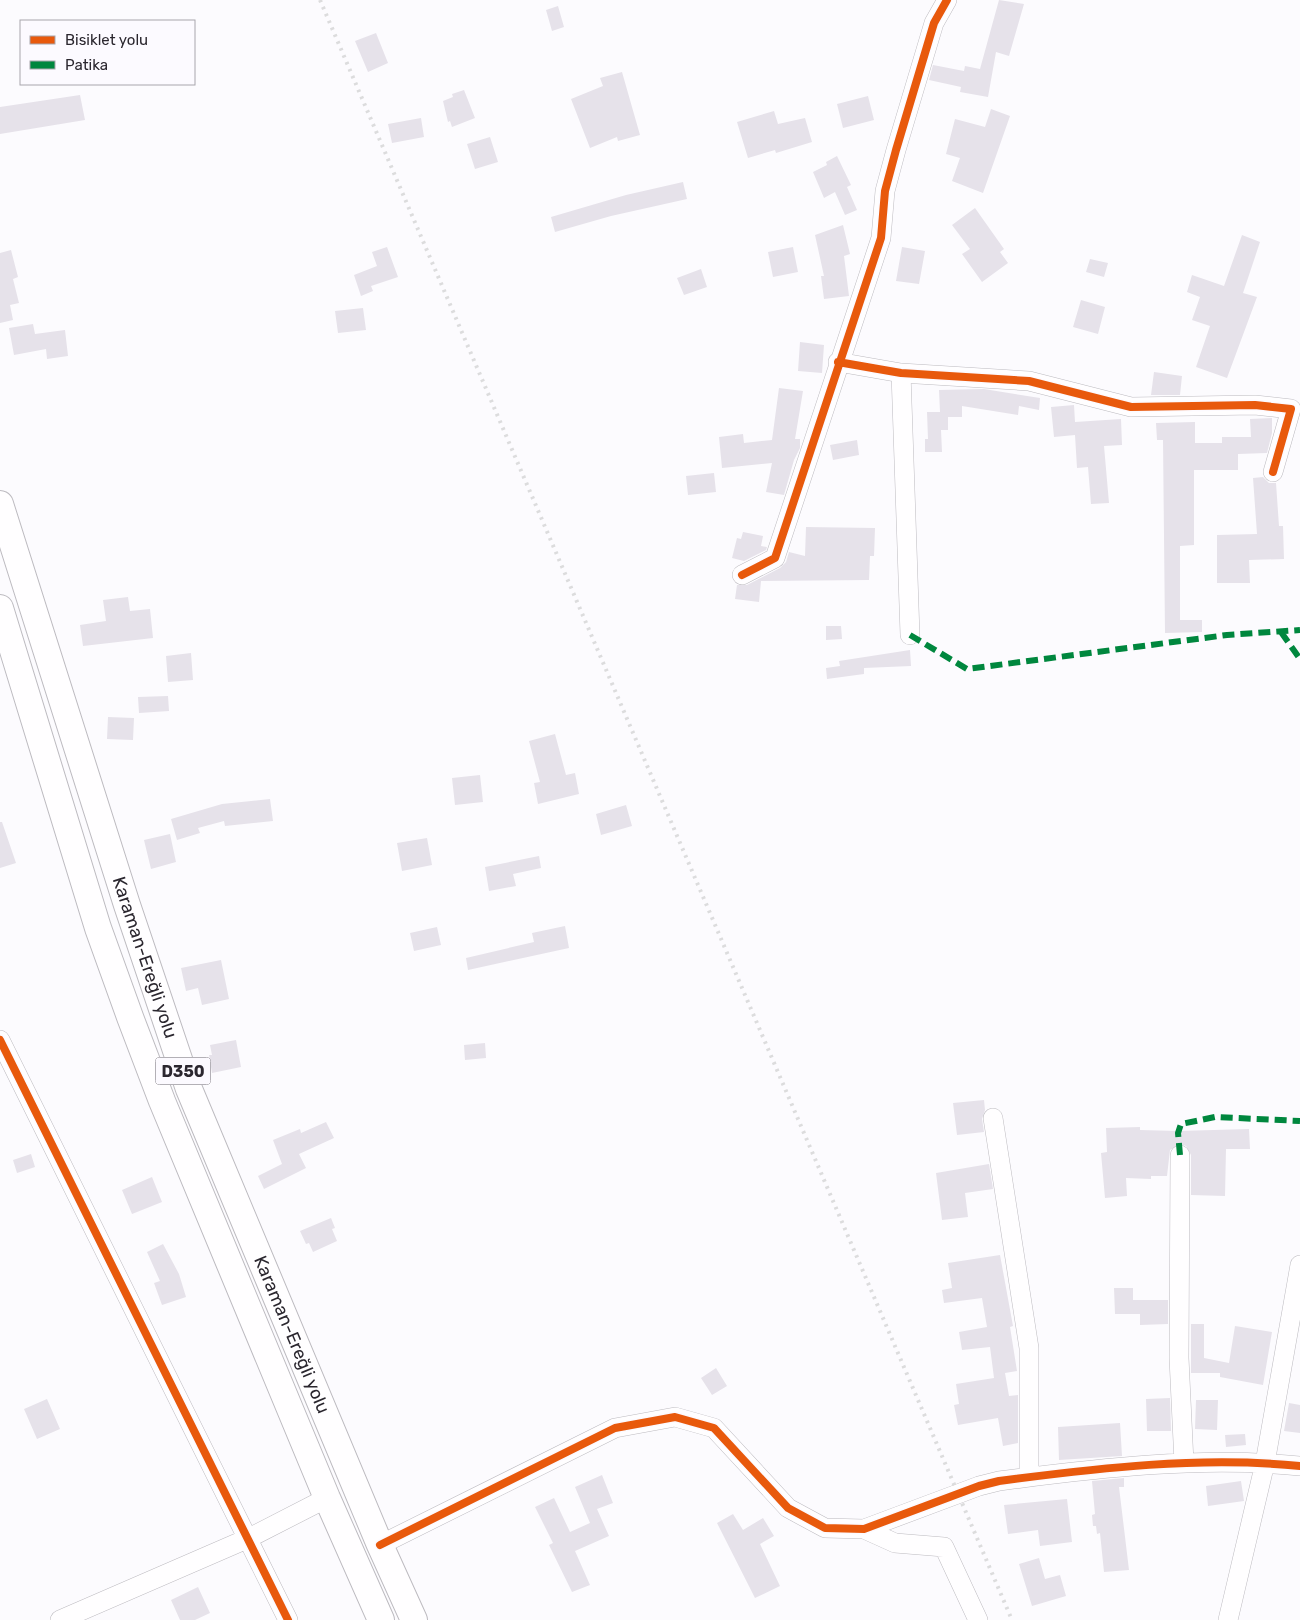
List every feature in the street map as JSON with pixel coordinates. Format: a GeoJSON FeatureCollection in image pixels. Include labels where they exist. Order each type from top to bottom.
{"type":"FeatureCollection","features":[{"type":"Feature","properties":{"kind":"highway","name":"Karaman-Ereğli yolu"},"geometry":{"type":"LineString","coordinates":[[0,504],[127,905],[189,1089],[380,1545],[414,1620]]}},
{"type":"Feature","properties":{"kind":"highway","name":"Karaman-Ereğli yolu"},"geometry":{"type":"LineString","coordinates":[[0,608],[98,928],[130,1017],[162,1101],[327,1498],[380,1620]]}},
{"type":"Feature","properties":{"kind":"street"},"geometry":{"type":"LineString","coordinates":[[742,575],[775,558],[838,362],[881,238],[885,191],[896,150],[934,23],[947,0]]}},
{"type":"Feature","properties":{"kind":"street"},"geometry":{"type":"LineString","coordinates":[[838,362],[901,373],[1029,381],[1131,406],[1255,405],[1291,409],[1273,472]]}},
{"type":"Feature","properties":{"kind":"street"},"geometry":{"type":"LineString","coordinates":[[901,373],[910,635]]}},
{"type":"Feature","properties":{"kind":"street"},"geometry":{"type":"LineString","coordinates":[[0,1040],[250,1538],[288,1620]]}},
{"type":"Feature","properties":{"kind":"street"},"geometry":{"type":"LineString","coordinates":[[993,1118],[1030,1348],[1029,1477]]}},
{"type":"Feature","properties":{"kind":"street"},"geometry":{"type":"LineString","coordinates":[[1180,1155],[1179,1358],[1184,1463]]}},
{"type":"Feature","properties":{"kind":"street"},"geometry":{"type":"LineString","coordinates":[[1228,1620],[1265,1463],[1300,1265]]}},
{"type":"Feature","properties":{"kind":"street"},"geometry":{"type":"LineString","coordinates":[[380,1545],[616,1428],[675,1416],[714,1428],[788,1508],[825,1528],[864,1529],[979,1486],[1029,1477],[1184,1463],[1265,1463],[1300,1466]]}},
{"type":"Feature","properties":{"kind":"street"},"geometry":{"type":"LineString","coordinates":[[60,1620],[250,1538],[327,1498]]}},
{"type":"Feature","properties":{"kind":"street"},"geometry":{"type":"LineString","coordinates":[[864,1529],[895,1543],[944,1547],[978,1620]]}},
{"type":"Feature","properties":{"kind":"building"},"geometry":{"type":"Polygon","coordinates":[[[999,0],[1024,4],[1009,56],[996,52],[988,97],[960,92],[961,87],[929,80],[933,65],[964,71],[965,66],[980,69],[999,0]]]}},
{"type":"Feature","properties":{"kind":"building"},"geometry":{"type":"Polygon","coordinates":[[[558,6],[564,27],[552,31],[546,10],[558,6]]]}},
{"type":"Feature","properties":{"kind":"building"},"geometry":{"type":"Polygon","coordinates":[[[376,33],[388,63],[368,72],[355,41],[376,33]]]}},
{"type":"Feature","properties":{"kind":"building"},"geometry":{"type":"Polygon","coordinates":[[[622,72],[640,135],[618,141],[617,137],[590,148],[571,99],[603,86],[600,78],[622,72]]]}},
{"type":"Feature","properties":{"kind":"building"},"geometry":{"type":"Polygon","coordinates":[[[464,90],[475,118],[452,127],[450,121],[448,122],[443,101],[453,97],[452,94],[464,90]]]}},
{"type":"Feature","properties":{"kind":"building"},"geometry":{"type":"Polygon","coordinates":[[[80,95],[85,120],[0,134],[0,107],[80,95]]]}},
{"type":"Feature","properties":{"kind":"building"},"geometry":{"type":"Polygon","coordinates":[[[868,96],[874,120],[843,128],[837,104],[868,96]]]}},
{"type":"Feature","properties":{"kind":"building"},"geometry":{"type":"Polygon","coordinates":[[[991,109],[1010,116],[983,193],[952,181],[960,158],[946,154],[955,119],[985,127],[991,109]]]}},
{"type":"Feature","properties":{"kind":"building"},"geometry":{"type":"Polygon","coordinates":[[[774,111],[778,124],[805,118],[812,142],[776,153],[775,150],[748,158],[737,122],[774,111]]]}},
{"type":"Feature","properties":{"kind":"building"},"geometry":{"type":"Polygon","coordinates":[[[421,118],[424,137],[392,143],[388,124],[421,118]]]}},
{"type":"Feature","properties":{"kind":"building"},"geometry":{"type":"Polygon","coordinates":[[[490,137],[498,162],[475,169],[467,144],[490,137]]]}},
{"type":"Feature","properties":{"kind":"building"},"geometry":{"type":"Polygon","coordinates":[[[837,156],[851,185],[847,187],[857,210],[845,215],[835,192],[824,198],[813,172],[827,165],[826,162],[837,156]]]}},
{"type":"Feature","properties":{"kind":"building"},"geometry":{"type":"Polygon","coordinates":[[[683,182],[687,199],[611,216],[555,232],[551,217],[626,195],[683,182]]]}},
{"type":"Feature","properties":{"kind":"building"},"geometry":{"type":"Polygon","coordinates":[[[975,208],[1004,249],[1000,252],[1008,263],[982,282],[962,254],[970,249],[952,225],[975,208]]]}},
{"type":"Feature","properties":{"kind":"building"},"geometry":{"type":"Polygon","coordinates":[[[843,225],[850,254],[844,256],[849,296],[824,299],[821,276],[824,276],[815,235],[843,225]]]}},
{"type":"Feature","properties":{"kind":"building"},"geometry":{"type":"Polygon","coordinates":[[[1242,235],[1260,242],[1243,293],[1257,297],[1227,378],[1196,367],[1210,326],[1192,320],[1200,297],[1187,292],[1192,275],[1224,286],[1242,235]]]}},
{"type":"Feature","properties":{"kind":"building"},"geometry":{"type":"Polygon","coordinates":[[[387,247],[398,277],[371,286],[373,291],[361,296],[354,275],[377,266],[372,252],[387,247]]]}},
{"type":"Feature","properties":{"kind":"building"},"geometry":{"type":"Polygon","coordinates":[[[793,247],[798,272],[773,277],[768,252],[793,247]]]}},
{"type":"Feature","properties":{"kind":"building"},"geometry":{"type":"Polygon","coordinates":[[[902,247],[925,251],[919,284],[896,281],[902,247]]]}},
{"type":"Feature","properties":{"kind":"building"},"geometry":{"type":"Polygon","coordinates":[[[11,250],[18,277],[13,279],[19,303],[10,305],[13,320],[0,323],[0,253],[11,250]]]}},
{"type":"Feature","properties":{"kind":"building"},"geometry":{"type":"Polygon","coordinates":[[[1090,259],[1108,263],[1104,277],[1086,272],[1090,259]]]}},
{"type":"Feature","properties":{"kind":"building"},"geometry":{"type":"Polygon","coordinates":[[[701,269],[707,287],[684,295],[677,278],[701,269]]]}},
{"type":"Feature","properties":{"kind":"building"},"geometry":{"type":"Polygon","coordinates":[[[1081,300],[1105,307],[1098,334],[1073,327],[1081,300]]]}},
{"type":"Feature","properties":{"kind":"building"},"geometry":{"type":"Polygon","coordinates":[[[363,308],[366,330],[338,333],[335,311],[363,308]]]}},
{"type":"Feature","properties":{"kind":"building"},"geometry":{"type":"Polygon","coordinates":[[[33,324],[35,334],[65,330],[68,356],[47,359],[46,349],[14,355],[9,328],[33,324]]]}},
{"type":"Feature","properties":{"kind":"building"},"geometry":{"type":"Polygon","coordinates":[[[800,342],[824,345],[822,373],[798,371],[800,342]]]}},
{"type":"Feature","properties":{"kind":"building"},"geometry":{"type":"Polygon","coordinates":[[[1154,372],[1182,376],[1180,395],[1151,395],[1154,372]]]}},
{"type":"Feature","properties":{"kind":"building"},"geometry":{"type":"Polygon","coordinates":[[[779,388],[803,391],[795,439],[800,439],[800,448],[794,460],[784,495],[766,492],[772,463],[722,468],[719,437],[743,434],[744,443],[772,440],[779,388]]]}},
{"type":"Feature","properties":{"kind":"building"},"geometry":{"type":"Polygon","coordinates":[[[984,389],[1040,398],[1039,410],[1019,406],[1018,415],[962,406],[962,417],[948,417],[948,430],[941,430],[942,452],[925,452],[925,439],[928,439],[927,412],[940,412],[939,390],[984,389]]]}},
{"type":"Feature","properties":{"kind":"building"},"geometry":{"type":"Polygon","coordinates":[[[1074,405],[1075,422],[1121,419],[1122,445],[1104,446],[1109,503],[1091,504],[1088,467],[1077,468],[1075,435],[1054,437],[1051,407],[1074,405]]]}},
{"type":"Feature","properties":{"kind":"building"},"geometry":{"type":"Polygon","coordinates":[[[1272,418],[1272,433],[1267,453],[1238,454],[1238,470],[1194,470],[1194,545],[1180,546],[1180,620],[1202,620],[1202,632],[1165,633],[1163,440],[1157,440],[1156,423],[1195,422],[1195,443],[1222,443],[1222,437],[1251,437],[1250,419],[1272,418]]]}},
{"type":"Feature","properties":{"kind":"building"},"geometry":{"type":"Polygon","coordinates":[[[857,440],[859,455],[833,460],[830,445],[857,440]]]}},
{"type":"Feature","properties":{"kind":"building"},"geometry":{"type":"Polygon","coordinates":[[[714,473],[716,492],[688,495],[686,476],[714,473]]]}},
{"type":"Feature","properties":{"kind":"building"},"geometry":{"type":"Polygon","coordinates":[[[1263,477],[1269,483],[1276,483],[1279,526],[1283,526],[1284,559],[1249,560],[1250,583],[1217,583],[1217,535],[1257,534],[1253,478],[1263,477]]]}},
{"type":"Feature","properties":{"kind":"building"},"geometry":{"type":"Polygon","coordinates":[[[806,527],[875,528],[874,556],[870,556],[869,580],[761,581],[759,602],[735,599],[737,585],[747,585],[780,568],[786,562],[789,552],[805,556],[806,527]]]}},
{"type":"Feature","properties":{"kind":"building"},"geometry":{"type":"Polygon","coordinates":[[[743,532],[763,536],[761,546],[767,547],[766,550],[744,561],[732,558],[737,538],[741,539],[743,532]]]}},
{"type":"Feature","properties":{"kind":"building"},"geometry":{"type":"Polygon","coordinates":[[[128,597],[130,611],[150,609],[153,638],[83,646],[80,625],[106,621],[103,600],[128,597]]]}},
{"type":"Feature","properties":{"kind":"building"},"geometry":{"type":"Polygon","coordinates":[[[826,626],[841,626],[842,639],[826,640],[826,626]]]}},
{"type":"Feature","properties":{"kind":"building"},"geometry":{"type":"Polygon","coordinates":[[[910,650],[911,666],[864,668],[864,674],[827,679],[826,668],[840,666],[839,661],[910,650]]]}},
{"type":"Feature","properties":{"kind":"building"},"geometry":{"type":"Polygon","coordinates":[[[191,653],[193,680],[168,682],[166,656],[191,653]]]}},
{"type":"Feature","properties":{"kind":"building"},"geometry":{"type":"Polygon","coordinates":[[[168,696],[169,711],[139,713],[138,697],[168,696]]]}},
{"type":"Feature","properties":{"kind":"building"},"geometry":{"type":"Polygon","coordinates":[[[108,717],[134,718],[133,740],[107,739],[108,717]]]}},
{"type":"Feature","properties":{"kind":"building"},"geometry":{"type":"Polygon","coordinates":[[[555,734],[566,775],[575,773],[579,794],[538,804],[534,783],[540,782],[529,741],[555,734]]]}},
{"type":"Feature","properties":{"kind":"building"},"geometry":{"type":"Polygon","coordinates":[[[480,775],[483,802],[455,805],[452,778],[480,775]]]}},
{"type":"Feature","properties":{"kind":"building"},"geometry":{"type":"Polygon","coordinates":[[[270,799],[273,821],[225,826],[224,821],[198,828],[200,833],[177,840],[171,819],[222,804],[270,799]]]}},
{"type":"Feature","properties":{"kind":"building"},"geometry":{"type":"Polygon","coordinates":[[[626,805],[632,826],[601,835],[596,814],[626,805]]]}},
{"type":"Feature","properties":{"kind":"building"},"geometry":{"type":"Polygon","coordinates":[[[0,822],[2,822],[16,863],[0,868],[0,822]]]}},
{"type":"Feature","properties":{"kind":"building"},"geometry":{"type":"Polygon","coordinates":[[[170,834],[176,862],[151,869],[144,840],[170,834]]]}},
{"type":"Feature","properties":{"kind":"building"},"geometry":{"type":"Polygon","coordinates":[[[427,838],[432,865],[402,871],[397,843],[427,838]]]}},
{"type":"Feature","properties":{"kind":"building"},"geometry":{"type":"Polygon","coordinates":[[[539,856],[541,868],[513,874],[516,886],[489,891],[485,867],[539,856]]]}},
{"type":"Feature","properties":{"kind":"building"},"geometry":{"type":"Polygon","coordinates":[[[565,926],[569,948],[468,970],[466,958],[534,942],[532,933],[565,926]]]}},
{"type":"Feature","properties":{"kind":"building"},"geometry":{"type":"Polygon","coordinates":[[[437,927],[441,945],[414,951],[410,933],[437,927]]]}},
{"type":"Feature","properties":{"kind":"building"},"geometry":{"type":"Polygon","coordinates":[[[221,960],[229,999],[202,1005],[198,988],[186,991],[181,968],[221,960]]]}},
{"type":"Feature","properties":{"kind":"building"},"geometry":{"type":"Polygon","coordinates":[[[236,1040],[241,1067],[212,1073],[209,1055],[212,1055],[210,1045],[236,1040]]]}},
{"type":"Feature","properties":{"kind":"building"},"geometry":{"type":"Polygon","coordinates":[[[485,1043],[486,1058],[465,1060],[464,1045],[485,1043]]]}},
{"type":"Feature","properties":{"kind":"building"},"geometry":{"type":"Polygon","coordinates":[[[984,1100],[985,1110],[982,1119],[984,1132],[957,1135],[953,1103],[984,1100]]]}},
{"type":"Feature","properties":{"kind":"building"},"geometry":{"type":"Polygon","coordinates":[[[326,1122],[334,1138],[299,1154],[306,1168],[264,1189],[258,1176],[282,1164],[273,1140],[300,1129],[301,1133],[326,1122]]]}},
{"type":"Feature","properties":{"kind":"building"},"geometry":{"type":"Polygon","coordinates":[[[1140,1127],[1140,1130],[1178,1131],[1249,1129],[1250,1149],[1226,1149],[1225,1196],[1191,1195],[1191,1155],[1186,1146],[1180,1144],[1170,1150],[1167,1176],[1151,1176],[1151,1179],[1126,1178],[1127,1196],[1105,1198],[1101,1153],[1107,1152],[1106,1128],[1140,1127]]]}},
{"type":"Feature","properties":{"kind":"building"},"geometry":{"type":"Polygon","coordinates":[[[31,1154],[35,1167],[17,1173],[13,1160],[31,1154]]]}},
{"type":"Feature","properties":{"kind":"building"},"geometry":{"type":"Polygon","coordinates":[[[989,1164],[993,1189],[965,1193],[968,1217],[942,1220],[936,1173],[989,1164]]]}},
{"type":"Feature","properties":{"kind":"building"},"geometry":{"type":"Polygon","coordinates":[[[152,1177],[162,1202],[132,1214],[122,1190],[152,1177]]]}},
{"type":"Feature","properties":{"kind":"building"},"geometry":{"type":"Polygon","coordinates":[[[331,1218],[335,1228],[332,1229],[337,1241],[313,1252],[309,1243],[306,1244],[300,1231],[331,1218]]]}},
{"type":"Feature","properties":{"kind":"building"},"geometry":{"type":"Polygon","coordinates":[[[163,1244],[179,1274],[186,1297],[162,1305],[154,1283],[160,1281],[147,1252],[163,1244]]]}},
{"type":"Feature","properties":{"kind":"building"},"geometry":{"type":"Polygon","coordinates":[[[1000,1255],[1013,1326],[1010,1327],[1017,1371],[1005,1373],[1009,1396],[1018,1395],[1018,1443],[1003,1446],[998,1418],[958,1425],[954,1405],[959,1404],[956,1384],[994,1378],[990,1347],[962,1350],[959,1332],[987,1327],[982,1298],[944,1303],[942,1290],[952,1288],[948,1263],[1000,1255]]]}},
{"type":"Feature","properties":{"kind":"building"},"geometry":{"type":"Polygon","coordinates":[[[1114,1288],[1133,1288],[1133,1300],[1168,1300],[1168,1324],[1140,1325],[1140,1314],[1115,1314],[1114,1288]]]}},
{"type":"Feature","properties":{"kind":"building"},"geometry":{"type":"Polygon","coordinates":[[[1191,1324],[1204,1324],[1204,1358],[1229,1363],[1235,1326],[1272,1332],[1263,1385],[1220,1377],[1220,1373],[1191,1373],[1191,1324]]]}},
{"type":"Feature","properties":{"kind":"building"},"geometry":{"type":"Polygon","coordinates":[[[716,1368],[727,1386],[712,1395],[701,1378],[716,1368]]]}},
{"type":"Feature","properties":{"kind":"building"},"geometry":{"type":"Polygon","coordinates":[[[1170,1398],[1171,1431],[1147,1431],[1146,1399],[1170,1398]]]}},
{"type":"Feature","properties":{"kind":"building"},"geometry":{"type":"Polygon","coordinates":[[[47,1399],[60,1429],[37,1439],[24,1409],[47,1399]]]}},
{"type":"Feature","properties":{"kind":"building"},"geometry":{"type":"Polygon","coordinates":[[[1196,1400],[1218,1400],[1217,1430],[1195,1429],[1196,1400]]]}},
{"type":"Feature","properties":{"kind":"building"},"geometry":{"type":"Polygon","coordinates":[[[1289,1403],[1300,1405],[1300,1433],[1284,1431],[1289,1403]]]}},
{"type":"Feature","properties":{"kind":"building"},"geometry":{"type":"Polygon","coordinates":[[[1120,1423],[1122,1456],[1059,1460],[1058,1427],[1120,1423]]]}},
{"type":"Feature","properties":{"kind":"building"},"geometry":{"type":"Polygon","coordinates":[[[1245,1434],[1246,1445],[1226,1447],[1225,1435],[1245,1434]]]}},
{"type":"Feature","properties":{"kind":"building"},"geometry":{"type":"Polygon","coordinates":[[[602,1475],[613,1503],[597,1509],[609,1536],[575,1551],[590,1585],[572,1592],[549,1545],[553,1543],[535,1507],[554,1498],[570,1532],[590,1523],[575,1487],[602,1475]]]}},
{"type":"Feature","properties":{"kind":"building"},"geometry":{"type":"Polygon","coordinates":[[[1124,1478],[1124,1487],[1119,1487],[1129,1570],[1104,1572],[1100,1533],[1097,1534],[1096,1526],[1093,1526],[1092,1515],[1095,1514],[1092,1481],[1124,1478]]]}},
{"type":"Feature","properties":{"kind":"building"},"geometry":{"type":"Polygon","coordinates":[[[1241,1481],[1244,1501],[1208,1506],[1206,1486],[1241,1481]]]}},
{"type":"Feature","properties":{"kind":"building"},"geometry":{"type":"Polygon","coordinates":[[[1067,1499],[1072,1542],[1040,1546],[1038,1530],[1008,1534],[1004,1505],[1067,1499]]]}},
{"type":"Feature","properties":{"kind":"building"},"geometry":{"type":"Polygon","coordinates":[[[733,1514],[743,1530],[763,1518],[774,1536],[760,1544],[780,1586],[755,1598],[717,1523],[733,1514]]]}},
{"type":"Feature","properties":{"kind":"building"},"geometry":{"type":"Polygon","coordinates":[[[1039,1558],[1045,1579],[1060,1575],[1066,1596],[1032,1606],[1019,1564],[1039,1558]]]}},
{"type":"Feature","properties":{"kind":"building"},"geometry":{"type":"Polygon","coordinates":[[[198,1587],[210,1613],[195,1620],[180,1620],[171,1600],[198,1587]]]}},
{"type":"Feature","properties":{"kind":"railway"},"geometry":{"type":"LineString","coordinates":[[320,0],[1012,1620]]}},
{"type":"Feature","properties":{"kind":"marked path"},"geometry":{"type":"LineString","coordinates":[[910,635],[967,669],[1227,635],[1300,630]]}},
{"type":"Feature","properties":{"kind":"marked path"},"geometry":{"type":"LineString","coordinates":[[1281,632],[1300,659]]}},
{"type":"Feature","properties":{"kind":"marked path"},"geometry":{"type":"LineString","coordinates":[[1180,1155],[1178,1133],[1181,1124],[1215,1117],[1300,1121]]}},
{"type":"Feature","properties":{"kind":"cycle path"},"geometry":{"type":"LineString","coordinates":[[742,575],[775,558],[881,238],[885,191],[896,150],[934,23],[947,0]]}},
{"type":"Feature","properties":{"kind":"cycle path"},"geometry":{"type":"LineString","coordinates":[[838,362],[901,373],[1029,381],[1131,407],[1255,405],[1291,409],[1273,472]]}},
{"type":"Feature","properties":{"kind":"cycle path"},"geometry":{"type":"LineString","coordinates":[[0,1040],[288,1620]]}},
{"type":"Feature","properties":{"kind":"cycle path"},"geometry":{"type":"LineString","coordinates":[[380,1545],[615,1428],[675,1417],[714,1428],[788,1508],[825,1528],[864,1529],[979,1486],[999,1481],[1111,1468],[1187,1463],[1225,1462],[1300,1466]]}}]}
